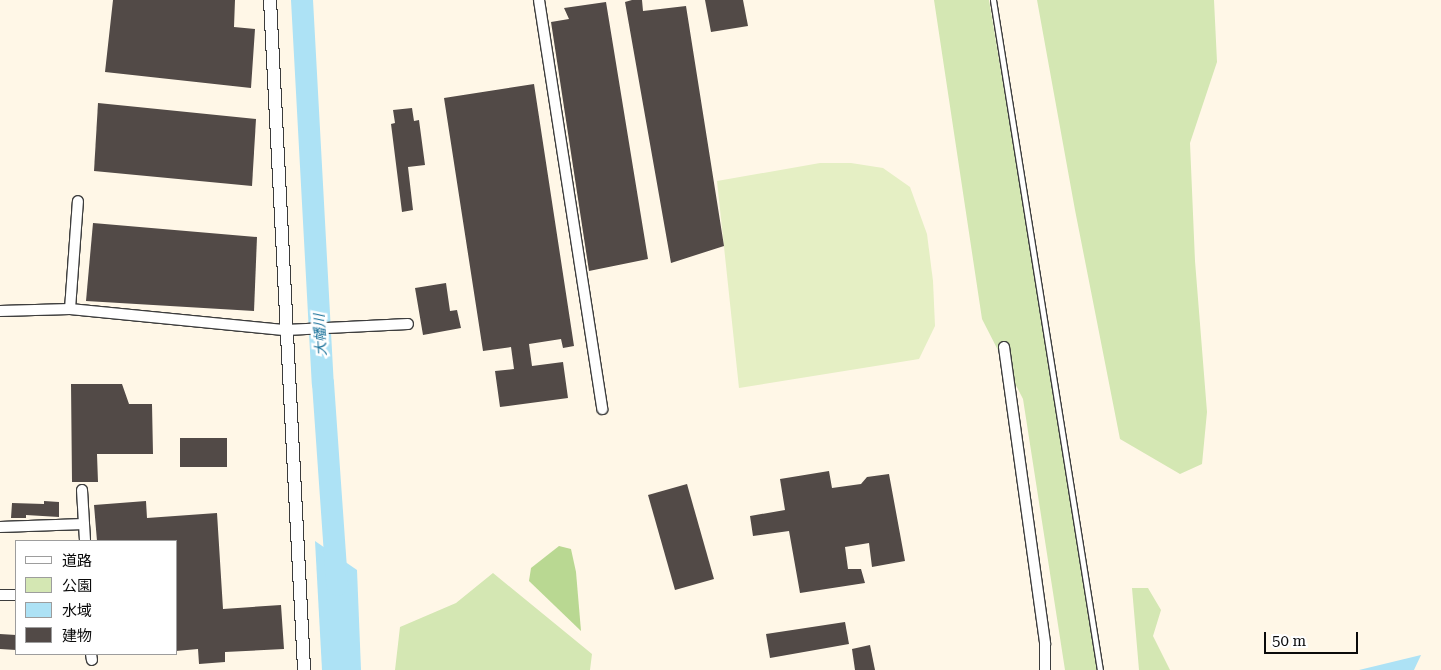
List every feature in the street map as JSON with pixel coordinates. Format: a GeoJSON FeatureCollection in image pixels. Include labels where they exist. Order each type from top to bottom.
{"type":"FeatureCollection","features":[{"type":"Feature","properties":{"kind":"street"},"geometry":{"type":"LineString","coordinates":[[270,0],[304,670]]}},
{"type":"Feature","properties":{"kind":"street"},"geometry":{"type":"LineString","coordinates":[[538,0],[602,409]]}},
{"type":"Feature","properties":{"kind":"street"},"geometry":{"type":"LineString","coordinates":[[70,309],[78,201]]}},
{"type":"Feature","properties":{"kind":"street"},"geometry":{"type":"LineString","coordinates":[[0,311],[70,309],[286,330],[408,324]]}},
{"type":"Feature","properties":{"kind":"street"},"geometry":{"type":"LineString","coordinates":[[1004,347],[1044,634],[1045,670]]}},
{"type":"Feature","properties":{"kind":"street"},"geometry":{"type":"LineString","coordinates":[[82,490],[85,540]]}},
{"type":"Feature","properties":{"kind":"street"},"geometry":{"type":"LineString","coordinates":[[0,527],[84,524]]}},
{"type":"Feature","properties":{"kind":"street"},"geometry":{"type":"LineString","coordinates":[[0,595],[15,595]]}},
{"type":"Feature","properties":{"kind":"lane"},"geometry":{"type":"LineString","coordinates":[[993,0],[1100,670]]}},
{"type":"Feature","properties":{"kind":"green space"},"geometry":{"type":"Polygon","coordinates":[[[934,0],[989,0],[1072,493],[1098,670],[1065,670],[1023,399],[982,319],[934,0]]]}},
{"type":"Feature","properties":{"kind":"green space"},"geometry":{"type":"Polygon","coordinates":[[[1037,0],[1214,0],[1217,62],[1190,143],[1195,261],[1207,412],[1202,464],[1180,474],[1120,439],[1075,210],[1037,0]]]}},
{"type":"Feature","properties":{"kind":"green space"},"geometry":{"type":"Polygon","coordinates":[[[820,163],[851,163],[883,168],[910,187],[927,234],[933,281],[935,326],[919,359],[739,388],[717,181],[820,163]]]}},
{"type":"Feature","properties":{"kind":"green space"},"geometry":{"type":"Polygon","coordinates":[[[559,546],[571,549],[576,572],[581,631],[529,581],[531,568],[559,546]]]}},
{"type":"Feature","properties":{"kind":"green space"},"geometry":{"type":"Polygon","coordinates":[[[493,573],[592,654],[590,670],[395,670],[400,627],[456,603],[493,573]]]}},
{"type":"Feature","properties":{"kind":"green space"},"geometry":{"type":"Polygon","coordinates":[[[1132,588],[1148,588],[1161,610],[1153,636],[1170,670],[1139,670],[1132,588]]]}},
{"type":"Feature","properties":{"kind":"water"},"geometry":{"type":"Polygon","coordinates":[[[315,541],[357,570],[361,670],[322,670],[315,541]]]}},
{"type":"Feature","properties":{"kind":"water"},"geometry":{"type":"Polygon","coordinates":[[[1421,655],[1414,670],[1359,670],[1421,655]]]}},
{"type":"Feature","properties":{"kind":"building"},"geometry":{"type":"Polygon","coordinates":[[[113,0],[235,0],[234,27],[255,29],[251,88],[105,72],[113,0]]]}},
{"type":"Feature","properties":{"kind":"building"},"geometry":{"type":"Polygon","coordinates":[[[642,0],[643,11],[686,6],[724,246],[671,263],[625,2],[642,0]]]}},
{"type":"Feature","properties":{"kind":"building"},"geometry":{"type":"Polygon","coordinates":[[[705,0],[743,0],[748,26],[711,32],[705,0]]]}},
{"type":"Feature","properties":{"kind":"building"},"geometry":{"type":"Polygon","coordinates":[[[606,2],[648,259],[589,271],[551,22],[569,19],[564,8],[606,2]]]}},
{"type":"Feature","properties":{"kind":"building"},"geometry":{"type":"Polygon","coordinates":[[[534,84],[574,346],[563,348],[561,339],[529,344],[532,366],[563,362],[568,398],[500,407],[495,371],[514,369],[511,347],[483,351],[444,98],[534,84]]]}},
{"type":"Feature","properties":{"kind":"building"},"geometry":{"type":"Polygon","coordinates":[[[98,103],[256,119],[252,186],[94,171],[98,103]]]}},
{"type":"Feature","properties":{"kind":"building"},"geometry":{"type":"Polygon","coordinates":[[[412,108],[414,121],[419,120],[425,165],[408,167],[413,210],[402,212],[391,124],[395,123],[393,110],[412,108]]]}},
{"type":"Feature","properties":{"kind":"building"},"geometry":{"type":"Polygon","coordinates":[[[93,223],[257,237],[254,311],[86,301],[93,223]]]}},
{"type":"Feature","properties":{"kind":"building"},"geometry":{"type":"Polygon","coordinates":[[[446,283],[450,311],[457,310],[461,328],[423,335],[415,288],[446,283]]]}},
{"type":"Feature","properties":{"kind":"building"},"geometry":{"type":"Polygon","coordinates":[[[71,384],[122,384],[129,404],[152,404],[153,454],[97,454],[98,482],[72,482],[71,384]]]}},
{"type":"Feature","properties":{"kind":"building"},"geometry":{"type":"Polygon","coordinates":[[[180,438],[227,438],[227,467],[180,467],[180,438]]]}},
{"type":"Feature","properties":{"kind":"building"},"geometry":{"type":"Polygon","coordinates":[[[829,471],[832,488],[861,484],[867,477],[889,474],[905,561],[872,567],[869,543],[845,547],[848,569],[861,569],[865,583],[800,593],[789,531],[753,536],[750,516],[785,510],[780,479],[829,471]]]}},
{"type":"Feature","properties":{"kind":"building"},"geometry":{"type":"Polygon","coordinates":[[[687,484],[714,579],[675,590],[648,495],[687,484]]]}},
{"type":"Feature","properties":{"kind":"building"},"geometry":{"type":"Polygon","coordinates":[[[44,501],[59,502],[59,517],[26,515],[26,518],[11,518],[12,503],[44,504],[44,501]]]}},
{"type":"Feature","properties":{"kind":"building"},"geometry":{"type":"Polygon","coordinates":[[[146,501],[147,518],[217,513],[223,609],[281,605],[284,649],[225,652],[225,662],[199,664],[198,649],[178,651],[178,540],[97,540],[94,505],[146,501]]]}},
{"type":"Feature","properties":{"kind":"building"},"geometry":{"type":"Polygon","coordinates":[[[845,622],[849,644],[770,658],[766,634],[845,622]]]}},
{"type":"Feature","properties":{"kind":"building"},"geometry":{"type":"Polygon","coordinates":[[[0,634],[15,635],[15,650],[0,649],[0,634]]]}},
{"type":"Feature","properties":{"kind":"building"},"geometry":{"type":"Polygon","coordinates":[[[870,645],[875,670],[855,670],[852,649],[870,645]]]}},
{"type":"Feature","properties":{"kind":"waterway","name":"大幡川"},"geometry":{"type":"LineString","coordinates":[[302,0],[323,383],[337,585]]}}]}
